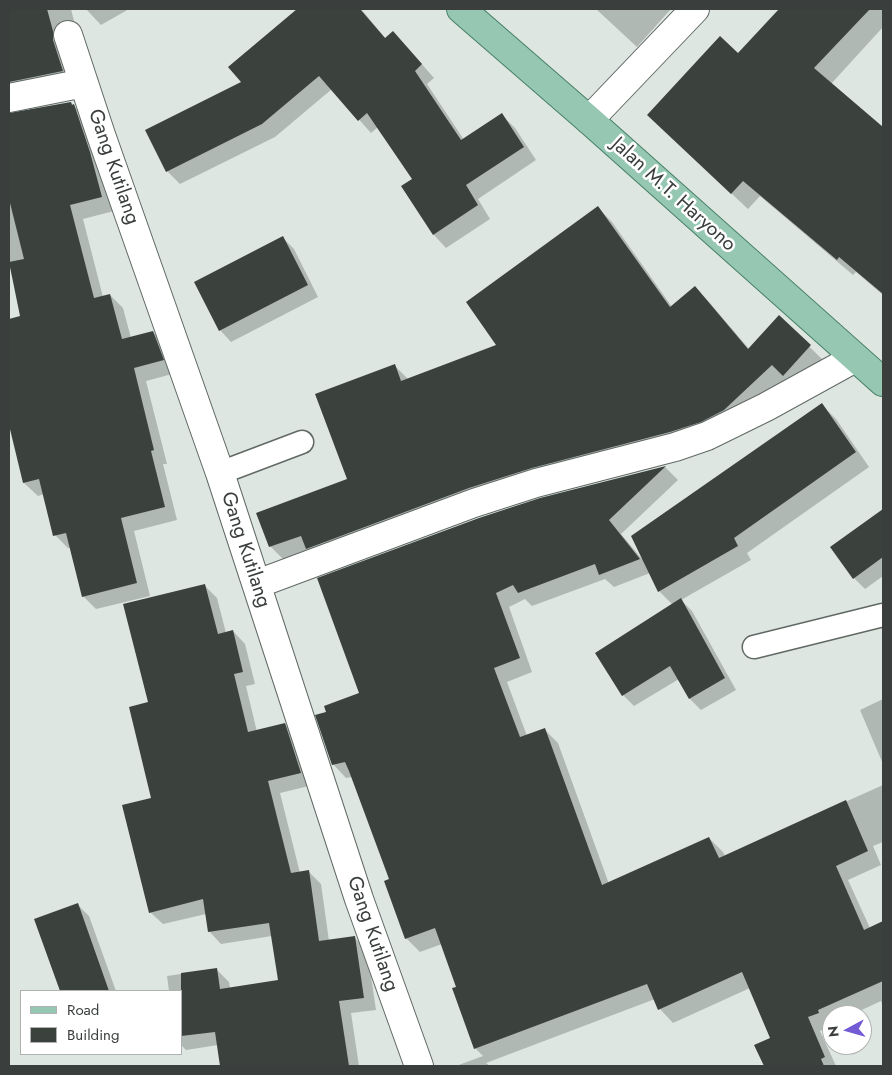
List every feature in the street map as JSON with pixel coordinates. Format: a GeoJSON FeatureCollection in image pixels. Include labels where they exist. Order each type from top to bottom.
{"type":"FeatureCollection","features":[{"type":"Feature","properties":{"kind":"main road","name":"Jalan M.T. Haryono"},"geometry":{"type":"LineString","coordinates":[[461,9],[589,120],[883,382]]}},
{"type":"Feature","properties":{"kind":"street"},"geometry":{"type":"LineString","coordinates":[[589,120],[695,9]]}},
{"type":"Feature","properties":{"kind":"street","name":"Gang Kutilang"},"geometry":{"type":"LineString","coordinates":[[68,34],[101,135],[220,473],[359,899],[419,1066]]}},
{"type":"Feature","properties":{"kind":"street"},"geometry":{"type":"LineString","coordinates":[[9,98],[84,82]]}},
{"type":"Feature","properties":{"kind":"street"},"geometry":{"type":"LineString","coordinates":[[257,584],[474,503],[536,483],[675,447],[707,436],[766,407],[855,358]]}},
{"type":"Feature","properties":{"kind":"lane"},"geometry":{"type":"LineString","coordinates":[[220,473],[302,442]]}},
{"type":"Feature","properties":{"kind":"lane"},"geometry":{"type":"LineString","coordinates":[[754,646],[883,615]]}},
{"type":"Feature","properties":{"kind":"building"},"geometry":{"type":"Polygon","coordinates":[[[9,9],[47,9],[53,31],[53,40],[63,71],[9,82],[9,9]]]}},
{"type":"Feature","properties":{"kind":"building"},"geometry":{"type":"Polygon","coordinates":[[[297,9],[360,9],[385,38],[393,31],[422,64],[415,71],[461,140],[502,113],[524,147],[466,185],[478,205],[433,235],[401,186],[412,179],[367,113],[358,121],[319,76],[262,124],[166,172],[145,130],[241,82],[228,67],[297,9]]]}},
{"type":"Feature","properties":{"kind":"building"},"geometry":{"type":"Polygon","coordinates":[[[779,9],[870,9],[814,68],[883,127],[883,294],[839,257],[837,260],[743,181],[731,194],[647,115],[720,36],[738,53],[779,9]]]}},
{"type":"Feature","properties":{"kind":"building"},"geometry":{"type":"Polygon","coordinates":[[[71,102],[72,105],[74,104],[90,152],[102,197],[70,205],[94,298],[110,294],[122,339],[153,331],[164,360],[134,368],[154,450],[151,451],[165,507],[121,518],[137,583],[82,597],[66,533],[53,536],[39,479],[23,483],[9,425],[9,319],[20,316],[9,262],[24,259],[9,199],[9,113],[71,102]]]}},
{"type":"Feature","properties":{"kind":"building"},"geometry":{"type":"Polygon","coordinates":[[[598,206],[670,307],[695,286],[748,349],[779,315],[811,345],[783,376],[772,365],[724,410],[701,422],[670,432],[532,468],[469,488],[306,549],[301,536],[269,547],[256,513],[347,479],[315,394],[395,364],[401,381],[496,345],[466,302],[598,206]]]}},
{"type":"Feature","properties":{"kind":"building"},"geometry":{"type":"Polygon","coordinates":[[[283,236],[308,285],[219,331],[194,282],[283,236]]]}},
{"type":"Feature","properties":{"kind":"building"},"geometry":{"type":"Polygon","coordinates":[[[822,403],[856,452],[734,538],[738,546],[658,592],[631,536],[822,403]]]}},
{"type":"Feature","properties":{"kind":"building"},"geometry":{"type":"Polygon","coordinates":[[[666,466],[609,520],[640,559],[599,575],[595,564],[518,593],[513,585],[496,593],[520,658],[494,668],[520,737],[545,728],[602,885],[709,837],[719,858],[846,800],[868,851],[836,866],[864,930],[883,921],[883,981],[829,1005],[822,1005],[822,1008],[818,1010],[819,1013],[808,1017],[822,1050],[822,1055],[825,1057],[821,1059],[824,1066],[764,1066],[754,1045],[770,1038],[742,972],[658,1010],[647,984],[474,1049],[452,988],[456,987],[435,928],[405,939],[384,881],[389,879],[349,771],[345,762],[332,765],[315,715],[326,712],[324,706],[359,693],[317,578],[479,518],[540,498],[666,466]]]}},
{"type":"Feature","properties":{"kind":"building"},"geometry":{"type":"Polygon","coordinates":[[[883,509],[883,557],[853,579],[830,547],[883,509]]]}},
{"type":"Feature","properties":{"kind":"building"},"geometry":{"type":"Polygon","coordinates":[[[205,584],[218,634],[233,630],[243,672],[234,674],[248,732],[285,723],[301,773],[268,781],[291,873],[309,870],[319,941],[355,936],[364,998],[339,1001],[349,1066],[220,1066],[215,1032],[182,1036],[181,973],[217,968],[220,989],[278,980],[269,923],[208,932],[203,899],[149,913],[122,805],[151,798],[129,707],[148,702],[123,604],[205,584]]]}},
{"type":"Feature","properties":{"kind":"building"},"geometry":{"type":"Polygon","coordinates":[[[681,598],[725,678],[689,699],[670,666],[622,696],[595,653],[681,598]]]}},
{"type":"Feature","properties":{"kind":"building"},"geometry":{"type":"Polygon","coordinates":[[[78,903],[109,990],[60,990],[34,919],[78,903]]]}}]}
